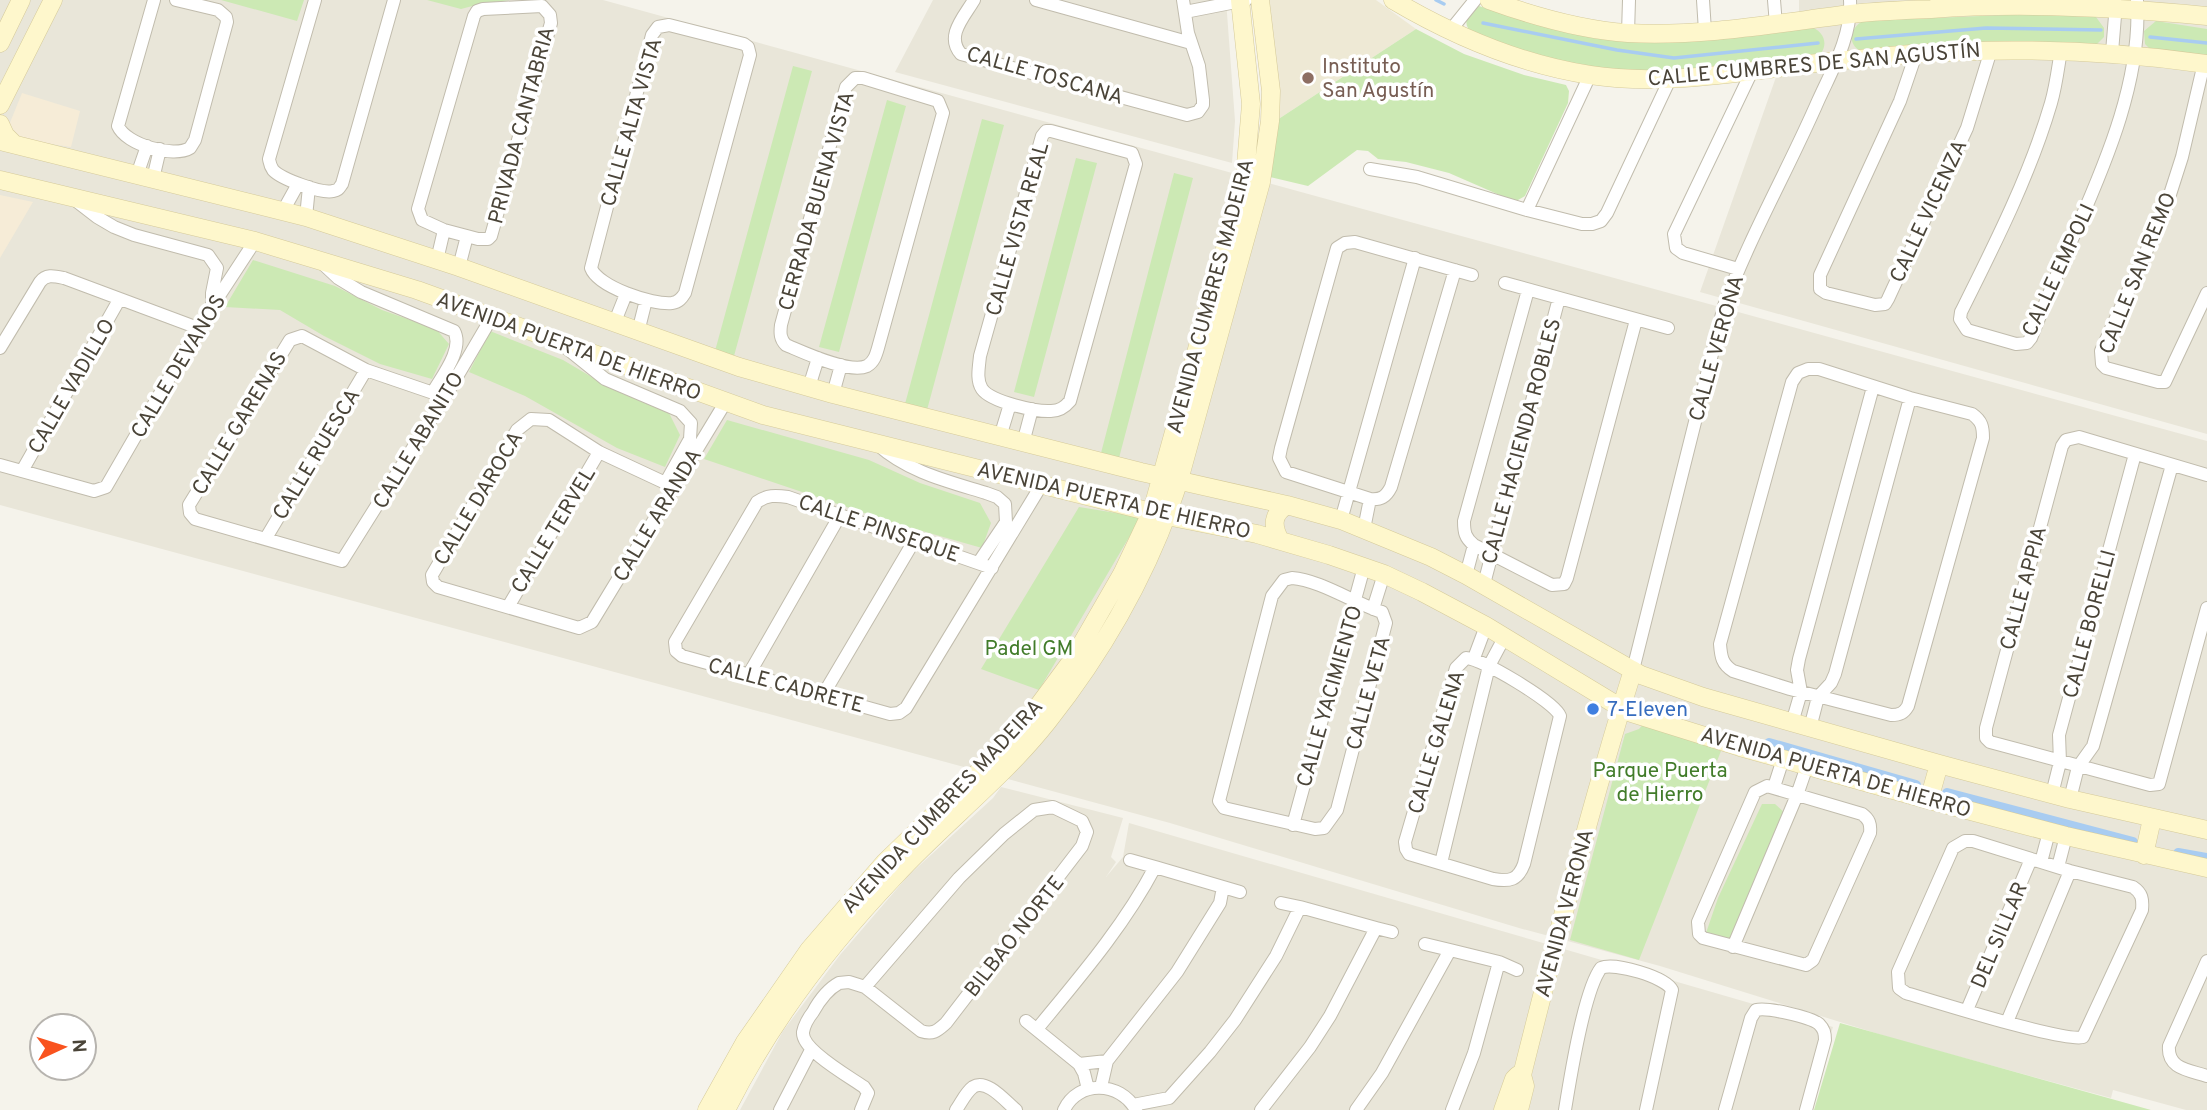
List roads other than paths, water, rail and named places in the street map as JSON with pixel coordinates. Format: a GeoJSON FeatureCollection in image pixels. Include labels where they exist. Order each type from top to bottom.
{"type":"FeatureCollection","features":[{"type":"Feature","properties":{"kind":"street"},"geometry":{"type":"LineString","coordinates":[[0,43],[21,0]]}},
{"type":"Feature","properties":{"kind":"street"},"geometry":{"type":"LineString","coordinates":[[0,105],[53,0]]}},
{"type":"Feature","properties":{"kind":"street"},"geometry":{"type":"LineString","coordinates":[[154,0],[118,126],[127,139],[177,152],[186,151],[193,145],[227,22],[226,17],[218,10],[176,0]]}},
{"type":"Feature","properties":{"kind":"street"},"geometry":{"type":"LineString","coordinates":[[315,0],[270,159],[274,171],[303,185],[328,192],[335,191],[342,184],[394,0]]}},
{"type":"Feature","properties":{"kind":"street","name":"CALLE TOSCANA"},"geometry":{"type":"LineString","coordinates":[[974,0],[954,33],[954,44],[961,54],[1187,115],[1198,112],[1203,105],[1199,66],[1191,43]]}},
{"type":"Feature","properties":{"kind":"street"},"geometry":{"type":"LineString","coordinates":[[1036,0],[1191,43],[1184,6],[1243,0]]}},
{"type":"Feature","properties":{"kind":"street","name":"AVENIDA CUMBRES MADEIRA"},"geometry":{"type":"LineString","coordinates":[[1170,479],[1245,177],[1251,104],[1243,0]]}},
{"type":"Feature","properties":{"kind":"street","name":"AVENIDA CUMBRES MADEIRA"},"geometry":{"type":"LineString","coordinates":[[707,1110],[745,1042],[789,992],[885,862],[997,754],[1036,709],[1073,659],[1160,514],[1261,182],[1270,121],[1270,91],[1260,0]]}},
{"type":"Feature","properties":{"kind":"street","name":"CALLE CUMBRES DE SAN AGUSTÍN"},"geometry":{"type":"LineString","coordinates":[[1393,0],[1450,32],[1515,57],[1590,75],[1670,79],[1837,60],[1991,50],[2112,52],[2206,63]]}},
{"type":"Feature","properties":{"kind":"street"},"geometry":{"type":"LineString","coordinates":[[1450,32],[1475,0]]}},
{"type":"Feature","properties":{"kind":"street","name":"CALLE CUMBRES DE SAN AGUSTÍN"},"geometry":{"type":"LineString","coordinates":[[1489,0],[1579,26],[1628,33],[1705,31],[1776,25],[1850,7],[2116,4],[2207,16]]}},
{"type":"Feature","properties":{"kind":"street"},"geometry":{"type":"LineString","coordinates":[[1628,33],[1629,0]]}},
{"type":"Feature","properties":{"kind":"street"},"geometry":{"type":"LineString","coordinates":[[1703,0],[1705,31]]}},
{"type":"Feature","properties":{"kind":"street"},"geometry":{"type":"LineString","coordinates":[[1774,0],[1776,25]]}},
{"type":"Feature","properties":{"kind":"street"},"geometry":{"type":"LineString","coordinates":[[2112,52],[2116,4]]}},
{"type":"Feature","properties":{"kind":"street","name":"CALLE EMPOLI"},"geometry":{"type":"LineString","coordinates":[[2061,50],[2051,102],[2039,137],[1996,240],[1961,312],[1960,320],[1967,330],[2016,345],[2027,343],[2031,338],[2097,187],[2126,97],[2137,5]]}},
{"type":"Feature","properties":{"kind":"street","name":"PRIVADA CANTABRIA"},"geometry":{"type":"LineString","coordinates":[[542,6],[550,15],[551,23],[494,232],[488,239],[467,236],[422,220],[418,209],[474,16],[477,11],[483,9],[542,6]]}},
{"type":"Feature","properties":{"kind":"street","name":"CALLE VERONA"},"geometry":{"type":"LineString","coordinates":[[1633,670],[1715,336],[1738,269],[1792,160],[1837,60],[1850,7]]}},
{"type":"Feature","properties":{"kind":"street","name":"CALLE ALTA VISTA"},"geometry":{"type":"LineString","coordinates":[[669,25],[744,44],[750,55],[685,293],[680,300],[672,303],[646,300],[626,293],[595,276],[591,268],[652,35],[658,27],[669,25]]}},
{"type":"Feature","properties":{"kind":"street","name":"CALLE VICENZA"},"geometry":{"type":"LineString","coordinates":[[1916,54],[1900,101],[1820,275],[1820,289],[1826,293],[1875,305],[1885,304],[1966,128],[1991,50]]}},
{"type":"Feature","properties":{"kind":"street","name":"CALLE SAN REMO"},"geometry":{"type":"LineString","coordinates":[[2206,63],[2182,157],[2165,210],[2101,351],[2102,364],[2119,372],[2165,382],[2207,293]]}},
{"type":"Feature","properties":{"kind":"street"},"geometry":{"type":"LineString","coordinates":[[1738,269],[1683,253],[1676,248],[1674,234],[1752,71]]}},
{"type":"Feature","properties":{"kind":"street"},"geometry":{"type":"LineString","coordinates":[[1527,210],[1590,75]]}},
{"type":"Feature","properties":{"kind":"street","name":"CERRADA BUENA VISTA"},"geometry":{"type":"LineString","coordinates":[[855,78],[863,78],[939,101],[943,113],[874,359],[869,365],[862,367],[841,365],[818,358],[786,345],[782,341],[781,324],[846,87],[855,78]]}},
{"type":"Feature","properties":{"kind":"street"},"geometry":{"type":"LineString","coordinates":[[1370,169],[1417,177],[1527,210],[1582,224],[1592,224],[1601,221],[1607,213],[1670,79]]}},
{"type":"Feature","properties":{"kind":"street"},"geometry":{"type":"LineString","coordinates":[[0,124],[5,146]]}},
{"type":"Feature","properties":{"kind":"street","name":"CALLE VISTA REAL"},"geometry":{"type":"LineString","coordinates":[[1046,131],[1051,131],[1132,153],[1136,164],[1070,401],[1063,408],[1052,411],[1032,409],[988,395],[982,389],[978,378],[980,356],[1042,136],[1046,131]]}},
{"type":"Feature","properties":{"kind":"street","name":"AVENIDA PUERTA DE HIERRO"},"geometry":{"type":"LineString","coordinates":[[5,146],[77,160],[306,217],[459,267],[739,367],[833,394],[1341,520],[1484,584],[1633,670],[1703,697],[2061,797],[2207,830]]}},
{"type":"Feature","properties":{"kind":"street"},"geometry":{"type":"LineString","coordinates":[[145,177],[154,148]]}},
{"type":"Feature","properties":{"kind":"street","name":"AVENIDA PUERTA DE HIERRO"},"geometry":{"type":"LineString","coordinates":[[0,180],[255,241],[417,290],[763,415],[1160,514],[1280,540],[1384,574],[1486,626],[1620,709],[1929,800],[2144,855],[2207,867]]}},
{"type":"Feature","properties":{"kind":"street"},"geometry":{"type":"LineString","coordinates":[[283,211],[303,185]]}},
{"type":"Feature","properties":{"kind":"street"},"geometry":{"type":"LineString","coordinates":[[303,185],[306,217]]}},
{"type":"Feature","properties":{"kind":"street"},"geometry":{"type":"LineString","coordinates":[[69,195],[114,227],[212,258],[217,268],[212,307]]}},
{"type":"Feature","properties":{"kind":"street"},"geometry":{"type":"LineString","coordinates":[[438,260],[444,230]]}},
{"type":"Feature","properties":{"kind":"street","name":"PRIVADA CANTABRIA"},"geometry":{"type":"LineString","coordinates":[[459,267],[467,236]]}},
{"type":"Feature","properties":{"kind":"street","name":"CALLE DEVANOS"},"geometry":{"type":"LineString","coordinates":[[22,471],[94,491],[106,487],[198,328],[255,241]]}},
{"type":"Feature","properties":{"kind":"street"},"geometry":{"type":"LineString","coordinates":[[1455,270],[1391,487],[1384,497],[1370,499],[1286,472],[1279,458],[1280,448],[1337,248],[1345,243],[1355,242],[1415,258],[1472,275]]}},
{"type":"Feature","properties":{"kind":"street"},"geometry":{"type":"LineString","coordinates":[[1341,520],[1415,258]]}},
{"type":"Feature","properties":{"kind":"street","name":"CALLE ABANITO"},"geometry":{"type":"LineString","coordinates":[[321,263],[338,278],[362,292],[454,331],[458,340],[439,394]]}},
{"type":"Feature","properties":{"kind":"street"},"geometry":{"type":"LineString","coordinates":[[0,348],[44,278],[50,276],[64,278],[198,328]]}},
{"type":"Feature","properties":{"kind":"street"},"geometry":{"type":"LineString","coordinates":[[1505,283],[1668,328]]}},
{"type":"Feature","properties":{"kind":"street","name":"CALLE HACIENDA ROBLES"},"geometry":{"type":"LineString","coordinates":[[1466,575],[1474,545],[1467,539],[1464,521],[1528,290]]}},
{"type":"Feature","properties":{"kind":"street"},"geometry":{"type":"LineString","coordinates":[[614,324],[626,293]]}},
{"type":"Feature","properties":{"kind":"street","name":"CALLE HACIENDA ROBLES"},"geometry":{"type":"LineString","coordinates":[[1484,584],[1559,298]]}},
{"type":"Feature","properties":{"kind":"street","name":"CALLE VADILLO"},"geometry":{"type":"LineString","coordinates":[[22,471],[119,300]]}},
{"type":"Feature","properties":{"kind":"street"},"geometry":{"type":"LineString","coordinates":[[638,332],[646,300]]}},
{"type":"Feature","properties":{"kind":"street","name":"CALLE ABANITO"},"geometry":{"type":"LineString","coordinates":[[266,538],[342,561],[439,394],[492,317]]}},
{"type":"Feature","properties":{"kind":"street"},"geometry":{"type":"LineString","coordinates":[[1474,545],[1552,585],[1564,584],[1636,320]]}},
{"type":"Feature","properties":{"kind":"street","name":"CALLE GARENAS"},"geometry":{"type":"LineString","coordinates":[[266,538],[195,519],[190,513],[189,505],[290,340],[302,336],[366,370]]}},
{"type":"Feature","properties":{"kind":"street","name":"CALLE ARANDA"},"geometry":{"type":"LineString","coordinates":[[560,342],[605,379],[680,411],[691,423],[690,439],[670,484]]}},
{"type":"Feature","properties":{"kind":"street"},"geometry":{"type":"LineString","coordinates":[[808,387],[818,358]]}},
{"type":"Feature","properties":{"kind":"street"},"geometry":{"type":"LineString","coordinates":[[833,394],[841,365]]}},
{"type":"Feature","properties":{"kind":"street"},"geometry":{"type":"LineString","coordinates":[[1819,369],[1910,398],[1972,414],[1980,419],[1983,438],[1905,712],[1891,715],[1818,697],[1733,671],[1725,666],[1720,645],[1793,382],[1798,373],[1819,369]]}},
{"type":"Feature","properties":{"kind":"street"},"geometry":{"type":"LineString","coordinates":[[366,370],[439,394]]}},
{"type":"Feature","properties":{"kind":"street","name":"CALLE RUESCA"},"geometry":{"type":"LineString","coordinates":[[266,538],[366,370]]}},
{"type":"Feature","properties":{"kind":"street"},"geometry":{"type":"LineString","coordinates":[[1792,723],[1801,692],[1797,670],[1799,659],[1873,387]]}},
{"type":"Feature","properties":{"kind":"street"},"geometry":{"type":"LineString","coordinates":[[1810,728],[1818,697],[1831,683],[1835,674],[1910,398]]}},
{"type":"Feature","properties":{"kind":"street","name":"CALLE ARANDA"},"geometry":{"type":"LineString","coordinates":[[508,607],[579,628],[587,627],[670,484],[725,403]]}},
{"type":"Feature","properties":{"kind":"street"},"geometry":{"type":"LineString","coordinates":[[1000,437],[1010,404]]}},
{"type":"Feature","properties":{"kind":"street"},"geometry":{"type":"LineString","coordinates":[[1023,443],[1032,409]]}},
{"type":"Feature","properties":{"kind":"street","name":"CALLE DAROCA"},"geometry":{"type":"LineString","coordinates":[[508,607],[438,587],[433,582],[432,575],[517,430],[531,419],[549,420],[599,452]]}},
{"type":"Feature","properties":{"kind":"street","name":"CALLE APPIA"},"geometry":{"type":"LineString","coordinates":[[2060,762],[1990,741],[1986,738],[1986,728],[2062,446],[2066,440],[2079,437],[2135,454]]}},
{"type":"Feature","properties":{"kind":"street"},"geometry":{"type":"LineString","coordinates":[[876,443],[892,458],[906,466],[997,497],[1004,504],[1007,510],[1006,522],[979,562]]}},
{"type":"Feature","properties":{"kind":"street"},"geometry":{"type":"LineString","coordinates":[[599,452],[670,484]]}},
{"type":"Feature","properties":{"kind":"street","name":"CALLE TERVEL"},"geometry":{"type":"LineString","coordinates":[[508,607],[599,452]]}},
{"type":"Feature","properties":{"kind":"street"},"geometry":{"type":"LineString","coordinates":[[2135,454],[2207,475]]}},
{"type":"Feature","properties":{"kind":"street","name":"CALLE BORELLI"},"geometry":{"type":"LineString","coordinates":[[2061,797],[2059,734],[2135,454]]}},
{"type":"Feature","properties":{"kind":"street","name":"CALLE BORELLI"},"geometry":{"type":"LineString","coordinates":[[2061,797],[2094,746],[2172,465]]}},
{"type":"Feature","properties":{"kind":"street"},"geometry":{"type":"LineString","coordinates":[[0,466],[22,471]]}},
{"type":"Feature","properties":{"kind":"street"},"geometry":{"type":"LineString","coordinates":[[1106,500],[1133,500],[1143,497],[1149,485],[1141,472]]}},
{"type":"Feature","properties":{"kind":"street"},"geometry":{"type":"LineString","coordinates":[[992,568],[1042,484]]}},
{"type":"Feature","properties":{"kind":"street","name":"CALLE PINSEQUE"},"geometry":{"type":"LineString","coordinates":[[676,651],[675,642],[757,502],[765,497],[788,497],[839,517],[992,568]]}},
{"type":"Feature","properties":{"kind":"street"},"geometry":{"type":"LineString","coordinates":[[1364,529],[1370,499]]}},
{"type":"Feature","properties":{"kind":"street"},"geometry":{"type":"LineString","coordinates":[[1257,534],[1266,526],[1268,520],[1264,500]]}},
{"type":"Feature","properties":{"kind":"street"},"geometry":{"type":"LineString","coordinates":[[1280,540],[1273,521],[1287,505]]}},
{"type":"Feature","properties":{"kind":"street"},"geometry":{"type":"LineString","coordinates":[[749,674],[839,517]]}},
{"type":"Feature","properties":{"kind":"street"},"geometry":{"type":"LineString","coordinates":[[823,695],[914,541]]}},
{"type":"Feature","properties":{"kind":"street","name":"CALLE YACIMIENTO"},"geometry":{"type":"LineString","coordinates":[[1293,825],[1364,567]]}},
{"type":"Feature","properties":{"kind":"street","name":"CALLE CADRETE"},"geometry":{"type":"LineString","coordinates":[[676,651],[682,656],[890,713],[899,713],[906,708],[992,568]]}},
{"type":"Feature","properties":{"kind":"street","name":"CALLE YACIMIENTO"},"geometry":{"type":"LineString","coordinates":[[1373,609],[1384,574]]}},
{"type":"Feature","properties":{"kind":"street","name":"CALLE VETA"},"geometry":{"type":"LineString","coordinates":[[1306,579],[1373,609],[1382,612],[1386,622],[1337,810],[1324,828],[1293,825],[1224,808],[1219,801],[1272,596],[1284,580],[1306,579]]}},
{"type":"Feature","properties":{"kind":"street"},"geometry":{"type":"LineString","coordinates":[[2060,762],[2155,785],[2161,779],[2207,608]]}},
{"type":"Feature","properties":{"kind":"street"},"geometry":{"type":"LineString","coordinates":[[1474,658],[1486,626]]}},
{"type":"Feature","properties":{"kind":"street"},"geometry":{"type":"LineString","coordinates":[[1441,863],[1489,666],[1504,638]]}},
{"type":"Feature","properties":{"kind":"street","name":"CALLE GALENA"},"geometry":{"type":"LineString","coordinates":[[1474,658],[1489,666],[1558,709],[1560,724],[1521,873],[1514,880],[1505,881],[1409,854],[1405,849],[1456,668],[1460,661],[1474,658]]}},
{"type":"Feature","properties":{"kind":"street","name":"AVENIDA VERONA"},"geometry":{"type":"LineString","coordinates":[[1519,1110],[1525,1086],[1522,1075],[1567,897],[1633,670]]}},
{"type":"Feature","properties":{"kind":"street"},"geometry":{"type":"LineString","coordinates":[[1774,787],[1783,759]]}},
{"type":"Feature","properties":{"kind":"street"},"geometry":{"type":"LineString","coordinates":[[1929,800],[1939,764]]}},
{"type":"Feature","properties":{"kind":"street"},"geometry":{"type":"LineString","coordinates":[[1733,947],[1807,766]]}},
{"type":"Feature","properties":{"kind":"street"},"geometry":{"type":"LineString","coordinates":[[1774,787],[1797,794],[1862,814],[1868,818],[1870,833],[1810,964],[1801,965],[1703,938],[1699,934],[1698,922],[1755,792],[1760,788],[1774,787]]}},
{"type":"Feature","properties":{"kind":"street","name":"BILBAO NORTE"},"geometry":{"type":"LineString","coordinates":[[1053,807],[1082,821],[1086,838],[1082,846],[1019,930],[937,1031],[927,1033],[865,987],[960,878],[1004,834],[1034,810],[1053,807]]}},
{"type":"Feature","properties":{"kind":"street"},"geometry":{"type":"LineString","coordinates":[[2144,855],[2152,819]]}},
{"type":"Feature","properties":{"kind":"street"},"geometry":{"type":"LineString","coordinates":[[2007,1022],[2064,869],[2057,834]]}},
{"type":"Feature","properties":{"kind":"street","name":"DEL SILLAR"},"geometry":{"type":"LineString","coordinates":[[1967,1010],[2036,861],[2057,834]]}},
{"type":"Feature","properties":{"kind":"street"},"geometry":{"type":"LineString","coordinates":[[1973,841],[2064,869],[2133,887],[2140,892],[2143,900],[2142,909],[2083,1037],[2078,1039],[2007,1022],[1906,993],[1899,988],[1898,972],[1953,848],[1958,843],[1973,841]]}},
{"type":"Feature","properties":{"kind":"street"},"geometry":{"type":"LineString","coordinates":[[1130,860],[1240,892]]}},
{"type":"Feature","properties":{"kind":"street"},"geometry":{"type":"LineString","coordinates":[[1088,1089],[1079,1064],[1031,1025],[1142,893],[1155,867]]}},
{"type":"Feature","properties":{"kind":"street"},"geometry":{"type":"LineString","coordinates":[[1101,1087],[1107,1061],[1177,972],[1220,903],[1223,887]]}},
{"type":"Feature","properties":{"kind":"street"},"geometry":{"type":"LineString","coordinates":[[1281,903],[1392,932]]}},
{"type":"Feature","properties":{"kind":"street"},"geometry":{"type":"LineString","coordinates":[[1064,1110],[1075,1095],[1101,1087],[1114,1090],[1135,1107],[1170,1104],[1235,1020],[1276,956],[1300,907]]}},
{"type":"Feature","properties":{"kind":"street"},"geometry":{"type":"LineString","coordinates":[[1261,1110],[1310,1047],[1330,1016],[1376,928]]}},
{"type":"Feature","properties":{"kind":"street"},"geometry":{"type":"LineString","coordinates":[[1425,944],[1499,962],[1517,970]]}},
{"type":"Feature","properties":{"kind":"street"},"geometry":{"type":"LineString","coordinates":[[1356,1110],[1382,1073],[1450,950]]}},
{"type":"Feature","properties":{"kind":"street"},"geometry":{"type":"LineString","coordinates":[[2207,961],[2169,1046],[2168,1054],[2170,1061],[2176,1066],[2207,1076]]}},
{"type":"Feature","properties":{"kind":"street"},"geometry":{"type":"LineString","coordinates":[[1452,1110],[1474,1054],[1499,962]]}},
{"type":"Feature","properties":{"kind":"street"},"geometry":{"type":"LineString","coordinates":[[1566,1110],[1578,1039],[1595,979],[1601,968],[1613,965],[1665,981],[1669,984],[1672,996],[1646,1110]]}},
{"type":"Feature","properties":{"kind":"street"},"geometry":{"type":"LineString","coordinates":[[800,977],[824,996]]}},
{"type":"Feature","properties":{"kind":"street"},"geometry":{"type":"LineString","coordinates":[[860,1110],[868,1093],[864,1087],[811,1050],[804,1041],[803,1033],[813,1010],[839,983],[849,982],[865,987]]}},
{"type":"Feature","properties":{"kind":"street"},"geometry":{"type":"LineString","coordinates":[[789,992],[813,1010]]}},
{"type":"Feature","properties":{"kind":"street","name":"AVENIDA CUMBRES MADEIRA"},"geometry":{"type":"LineString","coordinates":[[726,1110],[789,992]]}},
{"type":"Feature","properties":{"kind":"street"},"geometry":{"type":"LineString","coordinates":[[1725,1110],[1751,1018],[1756,1010],[1767,1008],[1821,1026],[1825,1040],[1806,1110]]}},
{"type":"Feature","properties":{"kind":"street"},"geometry":{"type":"LineString","coordinates":[[780,1110],[811,1050]]}},
{"type":"Feature","properties":{"kind":"street"},"geometry":{"type":"LineString","coordinates":[[1079,1064],[1107,1061]]}},
{"type":"Feature","properties":{"kind":"street","name":"AVENIDA VERONA"},"geometry":{"type":"LineString","coordinates":[[1503,1110],[1514,1079],[1522,1075]]}},
{"type":"Feature","properties":{"kind":"street"},"geometry":{"type":"LineString","coordinates":[[956,1110],[972,1088],[978,1085],[987,1086],[1016,1110]]}},
{"type":"Feature","properties":{"kind":"waterway"},"geometry":{"type":"LineString","coordinates":[[1436,0],[1444,4]]}},
{"type":"Feature","properties":{"kind":"waterway"},"geometry":{"type":"LineString","coordinates":[[1483,23],[1617,50],[1674,58],[1818,43]]}},
{"type":"Feature","properties":{"kind":"waterway"},"geometry":{"type":"LineString","coordinates":[[1856,39],[1986,28],[2101,30]]}},
{"type":"Feature","properties":{"kind":"waterway"},"geometry":{"type":"LineString","coordinates":[[2150,37],[2207,43]]}},
{"type":"Feature","properties":{"kind":"waterway"},"geometry":{"type":"LineString","coordinates":[[1769,743],[1916,785]]}},
{"type":"Feature","properties":{"kind":"waterway"},"geometry":{"type":"LineString","coordinates":[[1947,793],[2133,842]]}},
{"type":"Feature","properties":{"kind":"waterway"},"geometry":{"type":"LineString","coordinates":[[2178,853],[2207,858]]}},
{"type":"Feature","properties":{"kind":"place","name":"Instituto San Agustín"},"geometry":{"type":"Point","coordinates":[1308,78]}},
{"type":"Feature","properties":{"kind":"place","name":"7-Eleven"},"geometry":{"type":"Point","coordinates":[1593,709]}},
{"type":"Feature","properties":{"kind":"park label","name":"Padel GM"},"geometry":{"type":"Point","coordinates":[1029,648]}},
{"type":"Feature","properties":{"kind":"park label","name":"Parque Puerta de Hierro"},"geometry":{"type":"Point","coordinates":[1660,782]}}]}
